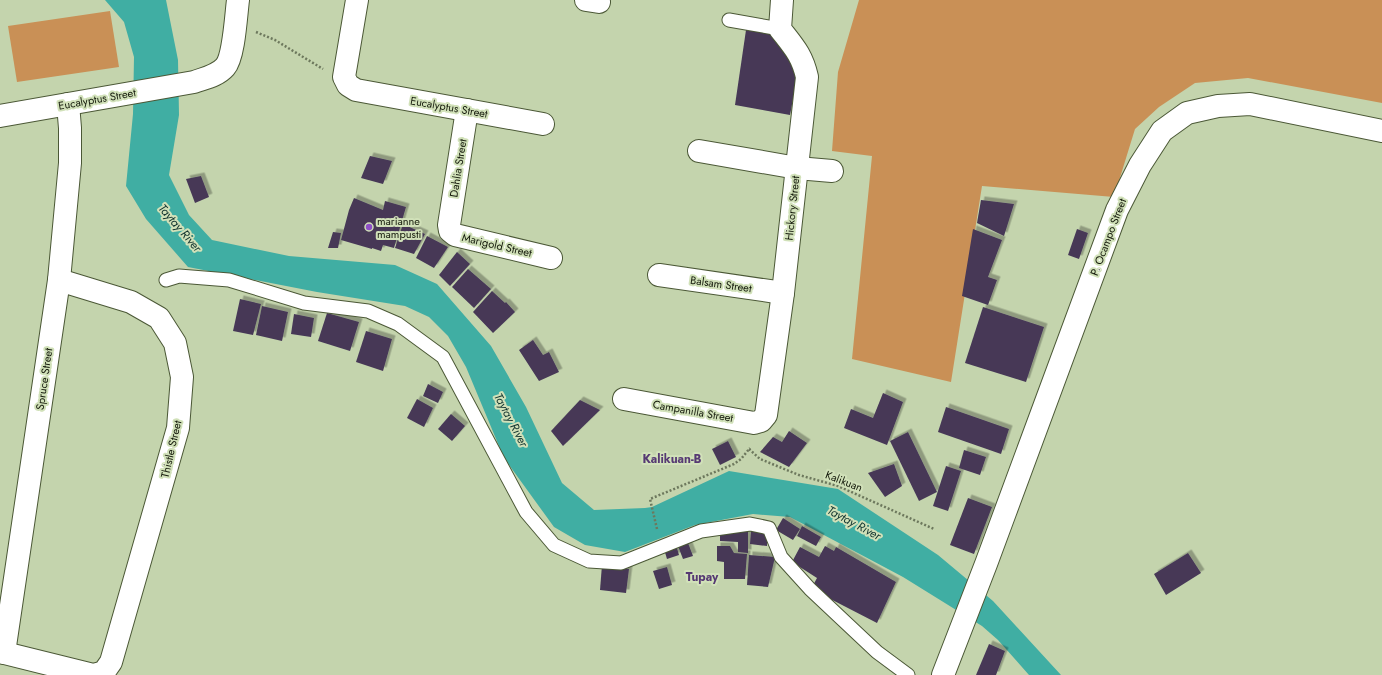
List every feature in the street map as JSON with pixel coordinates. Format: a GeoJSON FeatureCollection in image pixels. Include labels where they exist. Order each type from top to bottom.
{"type":"FeatureCollection","features":[{"type":"Feature","properties":{"kind":"street"},"geometry":{"type":"LineString","coordinates":[[234,22],[238,0]]}},
{"type":"Feature","properties":{"kind":"street"},"geometry":{"type":"LineString","coordinates":[[350,84],[357,0]]}},
{"type":"Feature","properties":{"kind":"street"},"geometry":{"type":"LineString","coordinates":[[780,29],[782,0]]}},
{"type":"Feature","properties":{"kind":"street","name":"Eucalyptus Street"},"geometry":{"type":"LineString","coordinates":[[0,116],[194,82],[215,75],[226,67],[231,55],[234,22]]}},
{"type":"Feature","properties":{"kind":"street","name":"Hickory Street"},"geometry":{"type":"LineString","coordinates":[[761,421],[766,416],[783,293],[807,77],[804,64],[798,52],[780,29]]}},
{"type":"Feature","properties":{"kind":"street","name":"Eucalyptus Street"},"geometry":{"type":"LineString","coordinates":[[350,84],[467,110],[543,124]]}},
{"type":"Feature","properties":{"kind":"street","name":"Spruce Street"},"geometry":{"type":"LineString","coordinates":[[2,652],[59,280],[70,163],[68,104]]}},
{"type":"Feature","properties":{"kind":"street","name":"P. Ocampo Street"},"geometry":{"type":"LineString","coordinates":[[943,675],[986,564],[1117,210],[1140,165],[1162,130],[1186,113],[1218,106],[1250,104],[1382,131]]}},
{"type":"Feature","properties":{"kind":"street","name":"Dahlia Street"},"geometry":{"type":"LineString","coordinates":[[449,225],[467,110]]}},
{"type":"Feature","properties":{"kind":"street"},"geometry":{"type":"LineString","coordinates":[[699,151],[797,168],[832,170]]}},
{"type":"Feature","properties":{"kind":"street","name":"Marigold Street"},"geometry":{"type":"LineString","coordinates":[[449,225],[450,231],[455,235],[550,258]]}},
{"type":"Feature","properties":{"kind":"street","name":"Balsam Street"},"geometry":{"type":"LineString","coordinates":[[659,275],[783,293]]}},
{"type":"Feature","properties":{"kind":"street","name":"Thistle Street"},"geometry":{"type":"LineString","coordinates":[[59,280],[131,302],[159,318],[175,343],[182,377],[178,428],[111,662],[104,672],[93,675]]}},
{"type":"Feature","properties":{"kind":"street","name":"Campanilla Street"},"geometry":{"type":"LineString","coordinates":[[624,399],[754,423],[761,421]]}},
{"type":"Feature","properties":{"kind":"street"},"geometry":{"type":"LineString","coordinates":[[2,652],[93,675]]}},
{"type":"Feature","properties":{"kind":"lane"},"geometry":{"type":"LineString","coordinates":[[729,20],[780,29]]}},
{"type":"Feature","properties":{"kind":"lane"},"geometry":{"type":"LineString","coordinates":[[166,280],[179,276],[230,280],[304,303],[368,311],[398,324],[443,357],[526,512],[554,545],[589,562],[621,563],[701,531],[750,524],[769,528],[781,557],[810,589],[877,652],[908,675]]}},
{"type":"Feature","properties":{"kind":"path"},"geometry":{"type":"LineString","coordinates":[[234,22],[275,40],[350,84]]}},
{"type":"Feature","properties":{"kind":"path"},"geometry":{"type":"LineString","coordinates":[[659,534],[650,500],[734,464],[741,459],[749,449],[761,421]]}},
{"type":"Feature","properties":{"kind":"path","name":"Kalikuan"},"geometry":{"type":"LineString","coordinates":[[749,449],[760,459],[799,475],[838,486],[934,529]]}},
{"type":"Feature","properties":{"kind":"shaded area"},"geometry":{"type":"Polygon","coordinates":[[[859,0],[1382,0],[1382,103],[1248,78],[1195,83],[1159,107],[1135,129],[1114,197],[982,186],[951,382],[852,359],[872,156],[832,151],[838,72],[859,0]]]}},
{"type":"Feature","properties":{"kind":"shaded area"},"geometry":{"type":"Polygon","coordinates":[[[110,11],[119,67],[17,82],[8,26],[110,11]]]}},
{"type":"Feature","properties":{"kind":"water","name":"Taytay River"},"geometry":{"type":"Polygon","coordinates":[[[105,0],[166,0],[178,60],[179,115],[169,175],[189,215],[212,240],[289,256],[395,265],[437,284],[491,346],[526,407],[562,483],[594,510],[652,507],[729,471],[838,489],[938,555],[993,601],[1061,675],[1029,675],[998,640],[982,626],[903,577],[790,517],[753,514],[695,525],[625,552],[585,545],[554,527],[504,458],[466,367],[448,336],[429,317],[405,306],[317,292],[188,267],[146,219],[126,186],[133,114],[134,57],[124,22],[105,0]]]}},
{"type":"Feature","properties":{"kind":"building"},"geometry":{"type":"Polygon","coordinates":[[[746,30],[772,33],[790,55],[797,78],[790,115],[735,105],[746,30]]]}},
{"type":"Feature","properties":{"kind":"building"},"geometry":{"type":"Polygon","coordinates":[[[370,156],[392,161],[383,184],[361,178],[370,156]]]}},
{"type":"Feature","properties":{"kind":"building"},"geometry":{"type":"Polygon","coordinates":[[[201,176],[209,197],[195,203],[186,179],[201,176]]]}},
{"type":"Feature","properties":{"kind":"building"},"geometry":{"type":"Polygon","coordinates":[[[354,198],[383,210],[385,201],[406,207],[394,248],[383,245],[381,251],[341,240],[349,210],[354,198]]]}},
{"type":"Feature","properties":{"kind":"building"},"geometry":{"type":"Polygon","coordinates":[[[981,200],[1014,204],[1004,236],[977,223],[981,200]]]}},
{"type":"Feature","properties":{"kind":"building"},"geometry":{"type":"Polygon","coordinates":[[[403,224],[425,234],[414,254],[395,248],[403,224]]]}},
{"type":"Feature","properties":{"kind":"building"},"geometry":{"type":"Polygon","coordinates":[[[973,229],[1002,240],[988,277],[997,280],[988,305],[962,296],[973,229]]]}},
{"type":"Feature","properties":{"kind":"building"},"geometry":{"type":"Polygon","coordinates":[[[1077,229],[1088,233],[1079,259],[1068,255],[1077,229]]]}},
{"type":"Feature","properties":{"kind":"building"},"geometry":{"type":"Polygon","coordinates":[[[333,232],[341,233],[338,248],[328,248],[333,232]]]}},
{"type":"Feature","properties":{"kind":"building"},"geometry":{"type":"Polygon","coordinates":[[[427,236],[448,247],[434,268],[416,258],[427,236]]]}},
{"type":"Feature","properties":{"kind":"building"},"geometry":{"type":"Polygon","coordinates":[[[457,252],[470,264],[450,286],[439,275],[457,252]]]}},
{"type":"Feature","properties":{"kind":"building"},"geometry":{"type":"Polygon","coordinates":[[[468,269],[491,289],[474,308],[452,287],[468,269]]]}},
{"type":"Feature","properties":{"kind":"building"},"geometry":{"type":"Polygon","coordinates":[[[492,291],[505,303],[506,302],[515,312],[493,333],[473,312],[492,291]]]}},
{"type":"Feature","properties":{"kind":"building"},"geometry":{"type":"Polygon","coordinates":[[[240,299],[261,304],[253,335],[233,331],[240,299]]]}},
{"type":"Feature","properties":{"kind":"building"},"geometry":{"type":"Polygon","coordinates":[[[262,306],[288,312],[282,341],[256,335],[262,306]]]}},
{"type":"Feature","properties":{"kind":"building"},"geometry":{"type":"Polygon","coordinates":[[[983,307],[1044,327],[1026,382],[965,363],[983,307]]]}},
{"type":"Feature","properties":{"kind":"building"},"geometry":{"type":"Polygon","coordinates":[[[327,313],[359,322],[350,351],[318,341],[327,313]]]}},
{"type":"Feature","properties":{"kind":"building"},"geometry":{"type":"Polygon","coordinates":[[[294,314],[314,318],[311,337],[291,334],[294,314]]]}},
{"type":"Feature","properties":{"kind":"building"},"geometry":{"type":"Polygon","coordinates":[[[366,331],[392,339],[383,371],[356,362],[366,331]]]}},
{"type":"Feature","properties":{"kind":"building"},"geometry":{"type":"Polygon","coordinates":[[[533,340],[543,355],[549,352],[559,372],[539,381],[519,350],[533,340]]]}},
{"type":"Feature","properties":{"kind":"building"},"geometry":{"type":"Polygon","coordinates":[[[428,384],[443,392],[438,403],[423,396],[428,384]]]}},
{"type":"Feature","properties":{"kind":"building"},"geometry":{"type":"Polygon","coordinates":[[[883,393],[903,402],[887,445],[844,428],[851,409],[873,418],[883,393]]]}},
{"type":"Feature","properties":{"kind":"building"},"geometry":{"type":"Polygon","coordinates":[[[417,399],[433,408],[424,427],[407,418],[417,399]]]}},
{"type":"Feature","properties":{"kind":"building"},"geometry":{"type":"Polygon","coordinates":[[[580,400],[600,410],[563,446],[551,431],[580,400]]]}},
{"type":"Feature","properties":{"kind":"building"},"geometry":{"type":"Polygon","coordinates":[[[946,407],[1009,429],[1001,454],[938,432],[946,407]]]}},
{"type":"Feature","properties":{"kind":"building"},"geometry":{"type":"Polygon","coordinates":[[[451,414],[465,426],[452,441],[438,429],[451,414]]]}},
{"type":"Feature","properties":{"kind":"building"},"geometry":{"type":"Polygon","coordinates":[[[789,431],[807,443],[789,467],[760,452],[773,437],[782,442],[789,431]]]}},
{"type":"Feature","properties":{"kind":"building"},"geometry":{"type":"Polygon","coordinates":[[[908,432],[937,492],[919,501],[890,441],[908,432]]]}},
{"type":"Feature","properties":{"kind":"building"},"geometry":{"type":"Polygon","coordinates":[[[728,441],[736,457],[720,465],[712,449],[728,441]]]}},
{"type":"Feature","properties":{"kind":"building"},"geometry":{"type":"Polygon","coordinates":[[[964,450],[986,457],[980,475],[959,468],[964,450]]]}},
{"type":"Feature","properties":{"kind":"building"},"geometry":{"type":"Polygon","coordinates":[[[894,464],[902,486],[885,497],[868,473],[894,464]]]}},
{"type":"Feature","properties":{"kind":"building"},"geometry":{"type":"Polygon","coordinates":[[[946,466],[961,471],[948,511],[933,506],[946,466]]]}},
{"type":"Feature","properties":{"kind":"building"},"geometry":{"type":"Polygon","coordinates":[[[968,498],[992,507],[974,554],[950,545],[968,498]]]}},
{"type":"Feature","properties":{"kind":"building"},"geometry":{"type":"Polygon","coordinates":[[[783,518],[800,529],[793,540],[776,530],[783,518]]]}},
{"type":"Feature","properties":{"kind":"building"},"geometry":{"type":"Polygon","coordinates":[[[802,526],[821,537],[816,546],[797,536],[802,526]]]}},
{"type":"Feature","properties":{"kind":"building"},"geometry":{"type":"Polygon","coordinates":[[[720,531],[748,532],[748,553],[738,552],[738,542],[720,541],[720,531]]]}},
{"type":"Feature","properties":{"kind":"building"},"geometry":{"type":"Polygon","coordinates":[[[751,531],[768,532],[767,546],[750,544],[751,531]]]}},
{"type":"Feature","properties":{"kind":"building"},"geometry":{"type":"Polygon","coordinates":[[[688,543],[693,556],[683,559],[678,546],[688,543]]]}},
{"type":"Feature","properties":{"kind":"building"},"geometry":{"type":"Polygon","coordinates":[[[676,545],[679,555],[667,559],[664,549],[676,545]]]}},
{"type":"Feature","properties":{"kind":"building"},"geometry":{"type":"Polygon","coordinates":[[[717,546],[730,546],[734,553],[747,554],[745,579],[724,579],[724,562],[717,561],[717,546]]]}},
{"type":"Feature","properties":{"kind":"building"},"geometry":{"type":"Polygon","coordinates":[[[825,546],[834,551],[836,547],[896,582],[877,623],[811,589],[817,578],[792,562],[800,547],[819,557],[825,546]]]}},
{"type":"Feature","properties":{"kind":"building"},"geometry":{"type":"Polygon","coordinates":[[[1188,553],[1201,573],[1166,595],[1154,574],[1188,553]]]}},
{"type":"Feature","properties":{"kind":"building"},"geometry":{"type":"Polygon","coordinates":[[[749,555],[775,557],[768,587],[747,585],[749,555]]]}},
{"type":"Feature","properties":{"kind":"building"},"geometry":{"type":"Polygon","coordinates":[[[602,565],[629,569],[626,593],[600,590],[602,565]]]}},
{"type":"Feature","properties":{"kind":"building"},"geometry":{"type":"Polygon","coordinates":[[[667,567],[672,585],[659,589],[653,571],[667,567]]]}},
{"type":"Feature","properties":{"kind":"building"},"geometry":{"type":"Polygon","coordinates":[[[989,644],[1005,651],[996,675],[976,675],[989,644]]]}},
{"type":"Feature","properties":{"kind":"place","name":"marianne mampusti"},"geometry":{"type":"Point","coordinates":[369,227]}},
{"type":"Feature","properties":{"kind":"district","name":"Kalikuan-B"},"geometry":{"type":"Point","coordinates":[672,459]}},
{"type":"Feature","properties":{"kind":"district","name":"Tupay"},"geometry":{"type":"Point","coordinates":[702,577]}}]}
